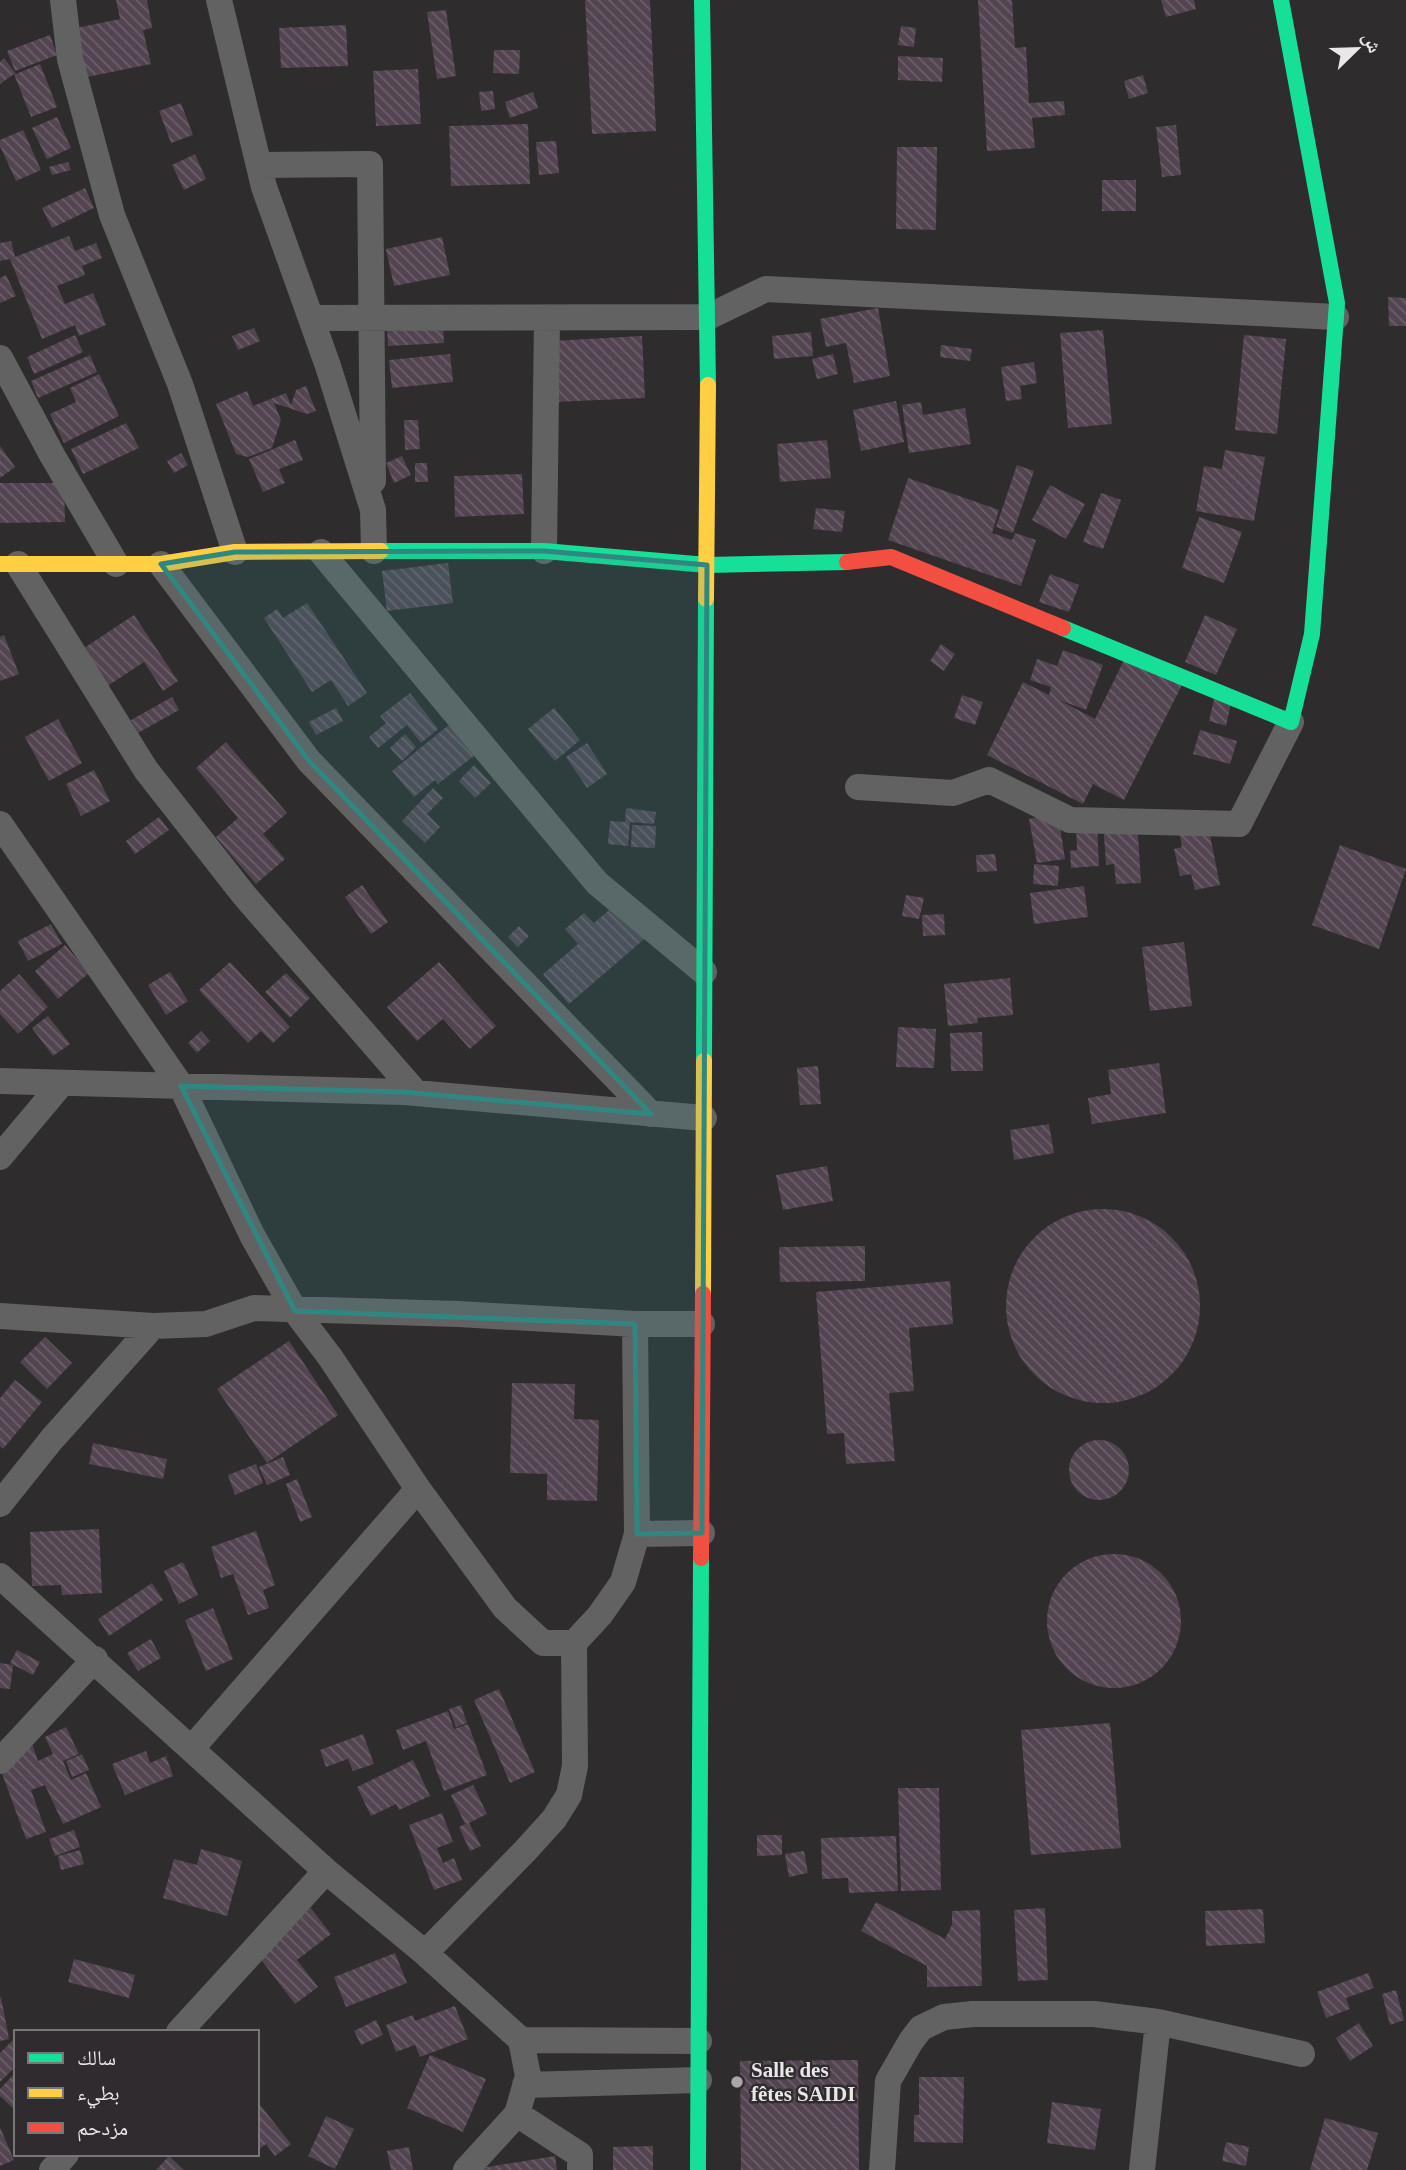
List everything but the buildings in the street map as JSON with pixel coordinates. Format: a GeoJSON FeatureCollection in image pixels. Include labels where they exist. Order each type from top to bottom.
{"type":"FeatureCollection","features":[{"type":"Feature","properties":{"kind":"street"},"geometry":{"type":"LineString","coordinates":[[62,0],[69,59],[112,215],[180,384],[235,551]]}},
{"type":"Feature","properties":{"kind":"street"},"geometry":{"type":"LineString","coordinates":[[219,0],[264,187],[311,318],[373,510]]}},
{"type":"Feature","properties":{"kind":"street"},"geometry":{"type":"LineString","coordinates":[[698,2170],[708,317],[702,0]]}},
{"type":"Feature","properties":{"kind":"street"},"geometry":{"type":"LineString","coordinates":[[858,787],[953,793],[989,780],[1070,820],[1239,824],[1291,722],[1312,634],[1337,303],[1281,0]]}},
{"type":"Feature","properties":{"kind":"street"},"geometry":{"type":"LineString","coordinates":[[259,165],[370,163],[374,551]]}},
{"type":"Feature","properties":{"kind":"street"},"geometry":{"type":"LineString","coordinates":[[311,318],[708,317],[766,289],[1336,317]]}},
{"type":"Feature","properties":{"kind":"street"},"geometry":{"type":"LineString","coordinates":[[544,551],[547,318]]}},
{"type":"Feature","properties":{"kind":"street"},"geometry":{"type":"LineString","coordinates":[[0,358],[52,455],[117,564]]}},
{"type":"Feature","properties":{"kind":"street"},"geometry":{"type":"LineString","coordinates":[[9,564],[161,564],[235,551],[544,551],[706,565],[869,561],[891,557],[1291,722]]}},
{"type":"Feature","properties":{"kind":"street"},"geometry":{"type":"LineString","coordinates":[[321,552],[597,883],[705,972]]}},
{"type":"Feature","properties":{"kind":"street"},"geometry":{"type":"LineString","coordinates":[[9,564],[146,770],[244,895],[416,1093]]}},
{"type":"Feature","properties":{"kind":"street"},"geometry":{"type":"LineString","coordinates":[[161,564],[309,761],[651,1114]]}},
{"type":"Feature","properties":{"kind":"street"},"geometry":{"type":"LineString","coordinates":[[0,824],[181,1086],[252,1235],[295,1311],[330,1357],[418,1489],[505,1608],[543,1643],[573,1643]]}},
{"type":"Feature","properties":{"kind":"street"},"geometry":{"type":"LineString","coordinates":[[0,1081],[416,1093],[704,1118]]}},
{"type":"Feature","properties":{"kind":"street"},"geometry":{"type":"LineString","coordinates":[[0,1157],[62,1083]]}},
{"type":"Feature","properties":{"kind":"street"},"geometry":{"type":"LineString","coordinates":[[0,1316],[153,1326],[206,1324],[254,1308],[458,1314],[635,1324],[702,1324]]}},
{"type":"Feature","properties":{"kind":"street"},"geometry":{"type":"LineString","coordinates":[[425,1952],[525,1851],[554,1819],[569,1795],[575,1766],[573,1643],[600,1615],[623,1582],[637,1534],[635,1324]]}},
{"type":"Feature","properties":{"kind":"street"},"geometry":{"type":"LineString","coordinates":[[0,1504],[52,1439],[153,1326]]}},
{"type":"Feature","properties":{"kind":"street"},"geometry":{"type":"LineString","coordinates":[[192,1748],[418,1489]]}},
{"type":"Feature","properties":{"kind":"street"},"geometry":{"type":"LineString","coordinates":[[637,1534],[702,1533]]}},
{"type":"Feature","properties":{"kind":"street"},"geometry":{"type":"LineString","coordinates":[[0,1576],[95,1659],[326,1871],[425,1952],[521,2040],[528,2076],[517,2114],[466,2170]]}},
{"type":"Feature","properties":{"kind":"street"},"geometry":{"type":"LineString","coordinates":[[0,1762],[95,1659]]}},
{"type":"Feature","properties":{"kind":"street"},"geometry":{"type":"LineString","coordinates":[[181,2030],[326,1871]]}},
{"type":"Feature","properties":{"kind":"street"},"geometry":{"type":"LineString","coordinates":[[882,2170],[888,2081],[921,2028],[944,2017],[973,2014],[1094,2014],[1158,2022],[1303,2054]]}},
{"type":"Feature","properties":{"kind":"street"},"geometry":{"type":"LineString","coordinates":[[1142,2170],[1158,2022]]}},
{"type":"Feature","properties":{"kind":"street"},"geometry":{"type":"LineString","coordinates":[[521,2040],[699,2041]]}},
{"type":"Feature","properties":{"kind":"street"},"geometry":{"type":"LineString","coordinates":[[525,2085],[699,2080]]}},
{"type":"Feature","properties":{"kind":"street"},"geometry":{"type":"LineString","coordinates":[[517,2114],[580,2155],[580,2170]]}},
{"type":"Feature","properties":{"kind":"street"},"geometry":{"type":"LineString","coordinates":[[52,2170],[64,2156]]}},
{"type":"Feature","properties":{"kind":"highlighted area"},"geometry":{"type":"Polygon","coordinates":[[[544,551],[707,565],[702,1533],[637,1534],[635,1324],[295,1311],[181,1086],[404,1092],[651,1114],[309,761],[161,564],[235,552],[544,551]]]}},
{"type":"Feature","properties":{"kind":"traffic: fast"},"geometry":{"type":"LineString","coordinates":[[702,0],[708,385]]}},
{"type":"Feature","properties":{"kind":"traffic: fast"},"geometry":{"type":"LineString","coordinates":[[1063,628],[1291,722],[1312,634],[1337,303],[1281,0]]}},
{"type":"Feature","properties":{"kind":"traffic: fast"},"geometry":{"type":"LineString","coordinates":[[381,551],[544,551],[707,565],[847,562]]}},
{"type":"Feature","properties":{"kind":"traffic: fast"},"geometry":{"type":"LineString","coordinates":[[704,1061],[706,599]]}},
{"type":"Feature","properties":{"kind":"traffic: fast"},"geometry":{"type":"LineString","coordinates":[[698,2170],[701,1558]]}},
{"type":"Feature","properties":{"kind":"traffic: slow"},"geometry":{"type":"LineString","coordinates":[[706,599],[708,385]]}},
{"type":"Feature","properties":{"kind":"traffic: slow"},"geometry":{"type":"LineString","coordinates":[[0,564],[161,564],[235,552],[381,551]]}},
{"type":"Feature","properties":{"kind":"traffic: slow"},"geometry":{"type":"LineString","coordinates":[[703,1294],[704,1061]]}},
{"type":"Feature","properties":{"kind":"traffic: jam"},"geometry":{"type":"LineString","coordinates":[[847,562],[891,557],[1063,628]]}},
{"type":"Feature","properties":{"kind":"traffic: jam"},"geometry":{"type":"LineString","coordinates":[[701,1558],[703,1294]]}},
{"type":"Feature","properties":{"kind":"place","name":"Salle des fêtes SAIDI"},"geometry":{"type":"Point","coordinates":[737,2082]}}]}
